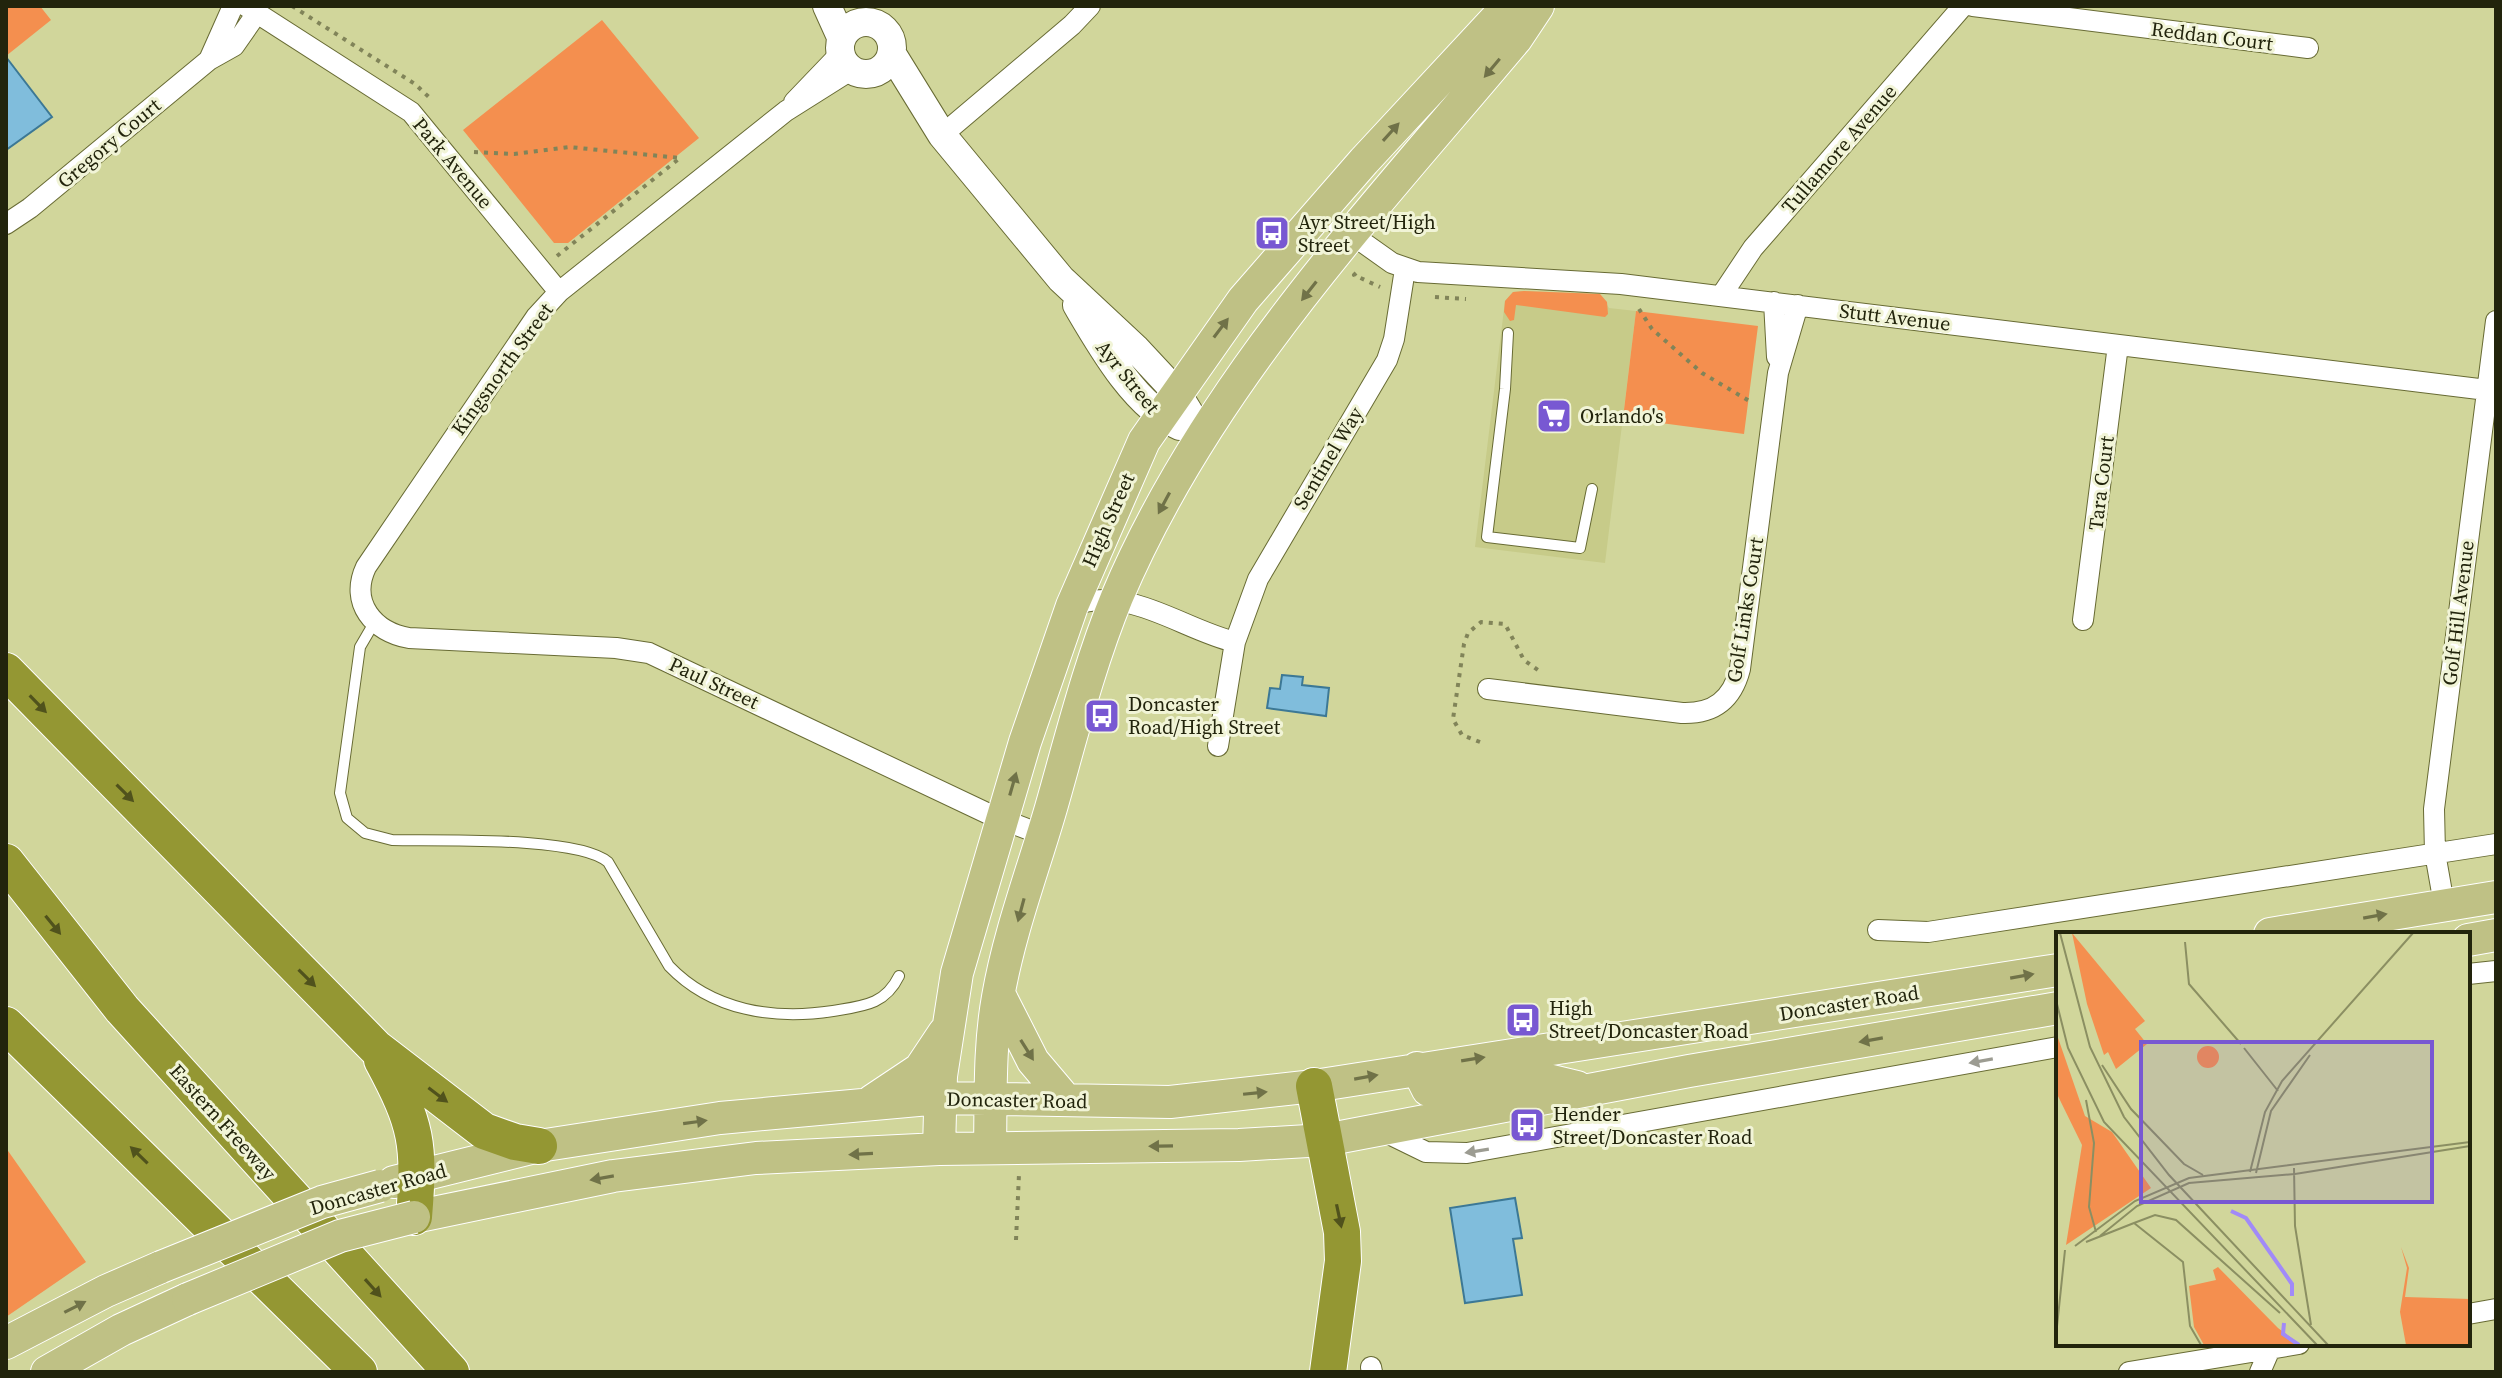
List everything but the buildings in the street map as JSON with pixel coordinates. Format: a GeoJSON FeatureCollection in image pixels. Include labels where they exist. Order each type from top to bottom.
{"type":"FeatureCollection","features":[{"type":"Feature","properties":{"kind":"highway"},"geometry":{"type":"LineString","coordinates":[[6,671],[376,1048],[484,1131],[515,1142],[539,1146]]}},
{"type":"Feature","properties":{"kind":"highway","name":"Eastern Freeway"},"geometry":{"type":"LineString","coordinates":[[6,862],[122,1009],[451,1372]]}},
{"type":"Feature","properties":{"kind":"highway"},"geometry":{"type":"LineString","coordinates":[[6,1025],[359,1372]]}},
{"type":"Feature","properties":{"kind":"highway"},"geometry":{"type":"LineString","coordinates":[[376,1048],[409,1108],[418,1155],[414,1217]]}},
{"type":"Feature","properties":{"kind":"highway"},"geometry":{"type":"LineString","coordinates":[[1314,1086],[1342,1232],[1343,1261],[1328,1372]]}},
{"type":"Feature","properties":{"kind":"main road","name":"High Street"},"geometry":{"type":"LineString","coordinates":[[939,1149],[947,1028],[957,973],[1002,820],[1072,606],[1120,490],[1168,405],[1243,300],[1508,6]]}},
{"type":"Feature","properties":{"kind":"main road","name":"High Street"},"geometry":{"type":"LineString","coordinates":[[990,1148],[999,994],[1043,835],[1117,599],[1161,509],[1203,436],[1270,341],[1362,244],[1538,6]]}},
{"type":"Feature","properties":{"kind":"main road"},"geometry":{"type":"LineString","coordinates":[[2282,932],[2496,897]]}},
{"type":"Feature","properties":{"kind":"main road"},"geometry":{"type":"LineString","coordinates":[[2470,940],[2496,935]]}},
{"type":"Feature","properties":{"kind":"main road","name":"Doncaster Road"},"geometry":{"type":"LineString","coordinates":[[6,1343],[106,1291],[322,1202],[539,1146],[720,1118],[869,1103],[940,1098],[1170,1102],[1314,1086],[2056,970]]}},
{"type":"Feature","properties":{"kind":"main road"},"geometry":{"type":"LineString","coordinates":[[999,994],[1033,1061],[1066,1100]]}},
{"type":"Feature","properties":{"kind":"main road","name":"Doncaster Road"},"geometry":{"type":"LineString","coordinates":[[47,1372],[121,1330],[340,1236],[414,1217],[656,1171],[756,1158],[939,1149],[1239,1145],[1325,1140],[1588,1089],[2056,1008]]}},
{"type":"Feature","properties":{"kind":"main road"},"geometry":{"type":"LineString","coordinates":[[869,1103],[920,1069],[947,1028]]}},
{"type":"Feature","properties":{"kind":"main road"},"geometry":{"type":"LineString","coordinates":[[1417,1068],[1428,1090],[1523,1074],[1588,1089]]}},
{"type":"Feature","properties":{"kind":"street","name":"Gregory Court"},"geometry":{"type":"LineString","coordinates":[[209,60],[233,6]]}},
{"type":"Feature","properties":{"kind":"street","name":"Ayr Street"},"geometry":{"type":"LineString","coordinates":[[827,6],[860,58],[942,135],[1061,279],[1136,349],[1168,405],[1203,436]]}},
{"type":"Feature","properties":{"kind":"street"},"geometry":{"type":"LineString","coordinates":[[942,135],[1072,25],[1090,6]]}},
{"type":"Feature","properties":{"kind":"street","name":"Tullamore Avenue"},"geometry":{"type":"LineString","coordinates":[[1721,296],[1753,248],[1963,6]]}},
{"type":"Feature","properties":{"kind":"street","name":"Reddan Court"},"geometry":{"type":"LineString","coordinates":[[1973,6],[2308,48]]}},
{"type":"Feature","properties":{"kind":"street","name":"Gregory Court"},"geometry":{"type":"LineString","coordinates":[[6,224],[30,208],[209,60],[234,46],[252,9]]}},
{"type":"Feature","properties":{"kind":"street","name":"Park Avenue"},"geometry":{"type":"LineString","coordinates":[[252,9],[411,112],[559,292]]}},
{"type":"Feature","properties":{"kind":"street"},"geometry":{"type":"LineString","coordinates":[[857,14],[887,32],[860,58],[851,25],[857,14]]}},
{"type":"Feature","properties":{"kind":"street","name":"Kingsnorth Street"},"geometry":{"type":"LineString","coordinates":[[370,619],[360,595],[366,567],[516,344],[559,292],[786,111],[860,58]]}},
{"type":"Feature","properties":{"kind":"street","name":"Stutt Avenue"},"geometry":{"type":"LineString","coordinates":[[1320,212],[1362,244],[1405,269],[1461,276],[1596,281],[2487,390]]}},
{"type":"Feature","properties":{"kind":"street","name":"Sentinel Way"},"geometry":{"type":"LineString","coordinates":[[1218,746],[1235,642],[1258,579],[1387,360],[1405,269]]}},
{"type":"Feature","properties":{"kind":"street","name":"Golf Links Court"},"geometry":{"type":"LineString","coordinates":[[1774,302],[1778,373]]}},
{"type":"Feature","properties":{"kind":"street","name":"Golf Links Court"},"geometry":{"type":"LineString","coordinates":[[1488,689],[1682,713],[1706,711],[1725,701],[1740,669],[1778,373],[1798,305]]}},
{"type":"Feature","properties":{"kind":"street","name":"Golf Hill Avenue"},"geometry":{"type":"LineString","coordinates":[[2444,904],[2435,853],[2434,809],[2496,321]]}},
{"type":"Feature","properties":{"kind":"street","name":"Tara Court"},"geometry":{"type":"LineString","coordinates":[[2083,620],[2118,345]]}},
{"type":"Feature","properties":{"kind":"street"},"geometry":{"type":"LineString","coordinates":[[1072,606],[1093,598],[1117,599],[1207,636],[1235,642]]}},
{"type":"Feature","properties":{"kind":"street","name":"Paul Street"},"geometry":{"type":"LineString","coordinates":[[370,619],[384,631],[409,638],[616,648],[649,653],[1002,820],[1043,835]]}},
{"type":"Feature","properties":{"kind":"street"},"geometry":{"type":"LineString","coordinates":[[1878,930],[1928,932],[2496,844]]}},
{"type":"Feature","properties":{"kind":"street"},"geometry":{"type":"LineString","coordinates":[[2470,974],[2496,971]]}},
{"type":"Feature","properties":{"kind":"street"},"geometry":{"type":"LineString","coordinates":[[1378,1129],[1426,1152],[1467,1153],[2056,1047]]}},
{"type":"Feature","properties":{"kind":"street"},"geometry":{"type":"LineString","coordinates":[[2470,1314],[2496,1309]]}},
{"type":"Feature","properties":{"kind":"street"},"geometry":{"type":"LineString","coordinates":[[2129,1372],[2287,1346]]}},
{"type":"Feature","properties":{"kind":"street"},"geometry":{"type":"LineString","coordinates":[[2260,1372],[2270,1349]]}},
{"type":"Feature","properties":{"kind":"lane"},"geometry":{"type":"LineString","coordinates":[[1508,333],[1505,389],[1487,537],[1580,548],[1592,489]]}},
{"type":"Feature","properties":{"kind":"lane"},"geometry":{"type":"LineString","coordinates":[[370,619],[360,647],[340,793],[347,818],[365,833],[392,840],[564,846],[598,853],[608,862],[669,966],[682,980],[722,1002],[793,1017],[880,1001],[891,992],[899,976]]}},
{"type":"Feature","properties":{"kind":"path"},"geometry":{"type":"LineString","coordinates":[[474,152],[514,154],[569,147],[680,158],[539,268]]}},
{"type":"Feature","properties":{"kind":"path"},"geometry":{"type":"LineString","coordinates":[[1362,244],[1354,275],[1402,293],[1469,299]]}},
{"type":"Feature","properties":{"kind":"path"},"geometry":{"type":"LineString","coordinates":[[1629,308],[1654,311]]}},
{"type":"Feature","properties":{"kind":"path"},"geometry":{"type":"LineString","coordinates":[[1640,309],[1652,329],[1702,373],[1736,395],[1752,399],[1750,413]]}},
{"type":"Feature","properties":{"kind":"path"},"geometry":{"type":"LineString","coordinates":[[1480,742],[1462,735],[1453,719],[1468,633],[1481,622],[1505,624],[1524,660],[1544,674]]}},
{"type":"Feature","properties":{"kind":"shaded area"},"geometry":{"type":"Polygon","coordinates":[[[6,6],[40,6],[51,20],[6,56],[6,6]]]}},
{"type":"Feature","properties":{"kind":"shaded area"},"geometry":{"type":"Polygon","coordinates":[[[602,20],[699,138],[568,243],[554,243],[463,130],[602,20]]]}},
{"type":"Feature","properties":{"kind":"shaded area"},"geometry":{"type":"Polygon","coordinates":[[[1513,292],[1600,294],[1609,308],[1636,311],[1605,563],[1475,547],[1505,301],[1513,292]]]}},
{"type":"Feature","properties":{"kind":"shaded area"},"geometry":{"type":"Polygon","coordinates":[[[1513,292],[1600,294],[1607,302],[1608,314],[1605,317],[1516,305],[1514,320],[1510,321],[1504,312],[1505,301],[1513,292]]]}},
{"type":"Feature","properties":{"kind":"shaded area"},"geometry":{"type":"Polygon","coordinates":[[[1636,311],[1758,326],[1744,434],[1623,418],[1636,311]]]}},
{"type":"Feature","properties":{"kind":"shaded area"},"geometry":{"type":"Polygon","coordinates":[[[6,1148],[86,1262],[6,1317],[6,1148]]]}},
{"type":"Feature","properties":{"kind":"place","name":"Ayr Street/High Street"},"geometry":{"type":"Point","coordinates":[1272,233]}},
{"type":"Feature","properties":{"kind":"place","name":"Orlando's"},"geometry":{"type":"Point","coordinates":[1554,416]}},
{"type":"Feature","properties":{"kind":"place","name":"Doncaster Road/High Street"},"geometry":{"type":"Point","coordinates":[1102,716]}},
{"type":"Feature","properties":{"kind":"place","name":"High Street/Doncaster Road"},"geometry":{"type":"Point","coordinates":[1523,1020]}},
{"type":"Feature","properties":{"kind":"place","name":"Hender Street/Doncaster Road"},"geometry":{"type":"Point","coordinates":[1527,1125]}}]}
